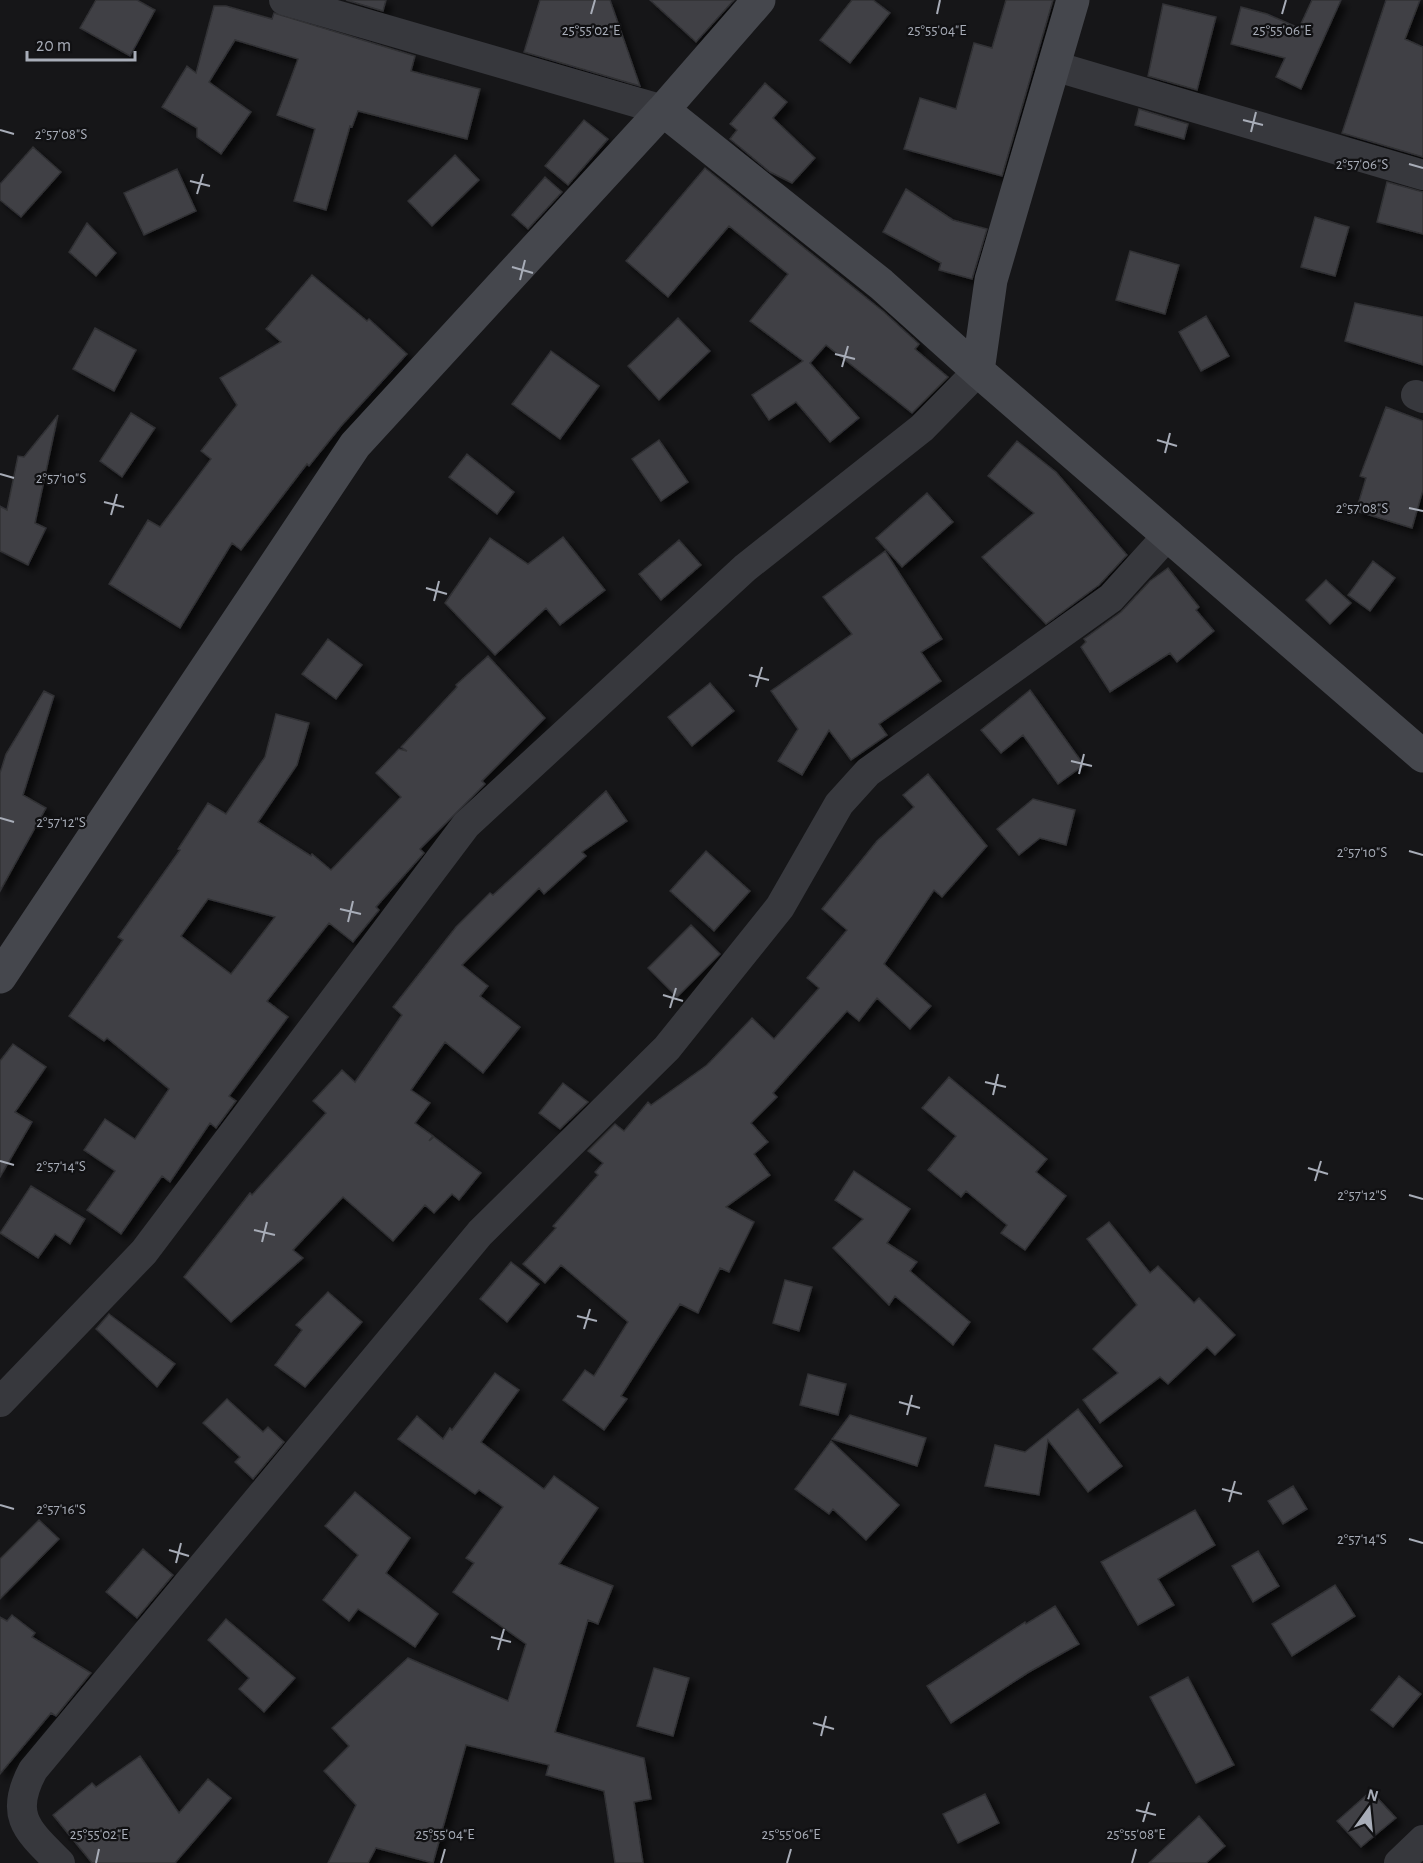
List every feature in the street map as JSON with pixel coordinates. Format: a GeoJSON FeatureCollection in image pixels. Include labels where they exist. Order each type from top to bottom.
{"type":"FeatureCollection","features":[{"type":"Feature","properties":{"kind":"street"},"geometry":{"type":"LineString","coordinates":[[284,0],[663,110],[881,284],[978,371],[1423,756]]}},
{"type":"Feature","properties":{"kind":"street"},"geometry":{"type":"LineString","coordinates":[[0,977],[355,445],[663,110],[759,0]]}},
{"type":"Feature","properties":{"kind":"street"},"geometry":{"type":"LineString","coordinates":[[0,1402],[144,1252],[466,825],[745,568],[922,428],[978,371],[991,280],[1073,0]]}},
{"type":"Feature","properties":{"kind":"street"},"geometry":{"type":"LineString","coordinates":[[1054,66],[1423,175]]}},
{"type":"Feature","properties":{"kind":"street"},"geometry":{"type":"LineString","coordinates":[[60,1863],[30,1833],[20,1810],[24,1788],[33,1770],[383,1347],[480,1233],[667,1048],[780,907],[839,804],[868,772],[922,731],[1111,598],[1169,534]]}},
{"type":"Feature","properties":{"kind":"street"},"geometry":{"type":"LineString","coordinates":[[1400,1863],[1423,1840]]}},
{"type":"Feature","properties":{"kind":"building"},"geometry":{"type":"Polygon","coordinates":[[[96,0],[137,0],[155,10],[130,56],[80,28],[96,0]]]}},
{"type":"Feature","properties":{"kind":"building"},"geometry":{"type":"Polygon","coordinates":[[[346,0],[386,0],[383,11],[346,0]]]}},
{"type":"Feature","properties":{"kind":"building"},"geometry":{"type":"Polygon","coordinates":[[[540,0],[610,0],[640,86],[524,52],[540,0]]]}},
{"type":"Feature","properties":{"kind":"building"},"geometry":{"type":"Polygon","coordinates":[[[650,0],[734,0],[696,42],[650,0]]]}},
{"type":"Feature","properties":{"kind":"building"},"geometry":{"type":"Polygon","coordinates":[[[852,0],[873,0],[890,13],[850,63],[820,40],[852,0]]]}},
{"type":"Feature","properties":{"kind":"building"},"geometry":{"type":"Polygon","coordinates":[[[1006,0],[1053,0],[1002,176],[904,149],[920,98],[956,109],[974,43],[992,48],[1006,0]]]}},
{"type":"Feature","properties":{"kind":"building"},"geometry":{"type":"Polygon","coordinates":[[[1312,0],[1341,0],[1301,89],[1276,77],[1285,58],[1231,44],[1241,7],[1267,14],[1299,28],[1312,0]]]}},
{"type":"Feature","properties":{"kind":"building"},"geometry":{"type":"Polygon","coordinates":[[[1386,0],[1420,0],[1405,39],[1423,47],[1423,157],[1342,133],[1386,0]]]}},
{"type":"Feature","properties":{"kind":"building"},"geometry":{"type":"Polygon","coordinates":[[[1163,4],[1216,17],[1197,90],[1148,76],[1163,4]]]}},
{"type":"Feature","properties":{"kind":"building"},"geometry":{"type":"Polygon","coordinates":[[[214,6],[226,6],[272,19],[274,13],[415,56],[411,71],[480,89],[467,139],[358,111],[352,127],[350,126],[326,210],[294,201],[315,129],[277,115],[298,59],[235,40],[209,82],[251,112],[221,154],[197,137],[197,128],[162,107],[187,66],[196,73],[214,6]]]}},
{"type":"Feature","properties":{"kind":"building"},"geometry":{"type":"Polygon","coordinates":[[[765,83],[787,102],[773,118],[815,158],[792,183],[770,172],[730,139],[737,130],[730,124],[765,83]]]}},
{"type":"Feature","properties":{"kind":"building"},"geometry":{"type":"Polygon","coordinates":[[[1139,109],[1188,124],[1184,139],[1135,125],[1139,109]]]}},
{"type":"Feature","properties":{"kind":"building"},"geometry":{"type":"Polygon","coordinates":[[[584,120],[608,139],[568,185],[545,166],[584,120]]]}},
{"type":"Feature","properties":{"kind":"building"},"geometry":{"type":"Polygon","coordinates":[[[33,147],[61,172],[21,217],[0,200],[0,184],[33,147]]]}},
{"type":"Feature","properties":{"kind":"building"},"geometry":{"type":"Polygon","coordinates":[[[455,155],[479,180],[432,226],[408,201],[455,155]]]}},
{"type":"Feature","properties":{"kind":"building"},"geometry":{"type":"Polygon","coordinates":[[[705,168],[884,312],[919,344],[915,349],[948,377],[912,413],[826,345],[810,363],[859,418],[830,442],[796,402],[769,420],[752,395],[803,361],[750,321],[788,274],[729,226],[668,297],[626,261],[705,168]]]}},
{"type":"Feature","properties":{"kind":"building"},"geometry":{"type":"Polygon","coordinates":[[[177,169],[196,211],[144,235],[124,193],[177,169]]]}},
{"type":"Feature","properties":{"kind":"building"},"geometry":{"type":"Polygon","coordinates":[[[545,177],[562,192],[528,229],[512,215],[545,177]]]}},
{"type":"Feature","properties":{"kind":"building"},"geometry":{"type":"Polygon","coordinates":[[[1387,182],[1423,192],[1423,234],[1377,222],[1387,182]]]}},
{"type":"Feature","properties":{"kind":"building"},"geometry":{"type":"Polygon","coordinates":[[[906,189],[953,220],[987,229],[972,279],[939,270],[941,263],[883,232],[906,189]]]}},
{"type":"Feature","properties":{"kind":"building"},"geometry":{"type":"Polygon","coordinates":[[[1315,217],[1349,227],[1335,276],[1301,267],[1315,217]]]}},
{"type":"Feature","properties":{"kind":"building"},"geometry":{"type":"Polygon","coordinates":[[[87,223],[116,253],[96,276],[69,252],[87,223]]]}},
{"type":"Feature","properties":{"kind":"building"},"geometry":{"type":"Polygon","coordinates":[[[1130,251],[1179,265],[1165,314],[1116,300],[1130,251]]]}},
{"type":"Feature","properties":{"kind":"building"},"geometry":{"type":"Polygon","coordinates":[[[312,275],[367,321],[369,319],[407,354],[342,425],[309,466],[307,464],[241,550],[232,543],[180,628],[109,584],[148,520],[160,527],[211,459],[201,451],[237,405],[220,378],[281,342],[266,329],[312,275]]]}},
{"type":"Feature","properties":{"kind":"building"},"geometry":{"type":"Polygon","coordinates":[[[1355,303],[1423,317],[1423,365],[1345,341],[1355,303]]]}},
{"type":"Feature","properties":{"kind":"building"},"geometry":{"type":"Polygon","coordinates":[[[1206,316],[1229,356],[1201,371],[1179,332],[1206,316]]]}},
{"type":"Feature","properties":{"kind":"building"},"geometry":{"type":"Polygon","coordinates":[[[678,318],[710,351],[659,400],[628,366],[678,318]]]}},
{"type":"Feature","properties":{"kind":"building"},"geometry":{"type":"Polygon","coordinates":[[[95,328],[136,350],[114,391],[73,369],[95,328]]]}},
{"type":"Feature","properties":{"kind":"building"},"geometry":{"type":"Polygon","coordinates":[[[551,351],[599,386],[560,439],[512,404],[551,351]]]}},
{"type":"Feature","properties":{"kind":"building"},"geometry":{"type":"Polygon","coordinates":[[[1386,407],[1423,421],[1423,490],[1412,528],[1356,511],[1366,478],[1360,476],[1386,407]]]}},
{"type":"Feature","properties":{"kind":"building"},"geometry":{"type":"Polygon","coordinates":[[[131,413],[155,428],[122,477],[100,461],[131,413]]]}},
{"type":"Feature","properties":{"kind":"building"},"geometry":{"type":"Polygon","coordinates":[[[58,415],[35,523],[46,528],[28,565],[0,551],[0,506],[7,510],[18,456],[24,457],[58,415]]]}},
{"type":"Feature","properties":{"kind":"building"},"geometry":{"type":"Polygon","coordinates":[[[659,440],[688,482],[661,501],[632,459],[659,440]]]}},
{"type":"Feature","properties":{"kind":"building"},"geometry":{"type":"Polygon","coordinates":[[[1017,441],[1056,472],[1127,555],[1099,585],[1046,624],[982,557],[1034,513],[988,476],[1017,441]]]}},
{"type":"Feature","properties":{"kind":"building"},"geometry":{"type":"Polygon","coordinates":[[[467,454],[514,492],[497,514],[449,477],[467,454]]]}},
{"type":"Feature","properties":{"kind":"building"},"geometry":{"type":"Polygon","coordinates":[[[927,493],[953,522],[902,567],[876,538],[927,493]]]}},
{"type":"Feature","properties":{"kind":"building"},"geometry":{"type":"Polygon","coordinates":[[[563,537],[605,590],[560,625],[546,608],[495,655],[445,603],[490,538],[528,564],[563,537]]]}},
{"type":"Feature","properties":{"kind":"building"},"geometry":{"type":"Polygon","coordinates":[[[679,540],[701,565],[661,600],[639,574],[679,540]]]}},
{"type":"Feature","properties":{"kind":"building"},"geometry":{"type":"Polygon","coordinates":[[[885,551],[942,639],[921,652],[941,681],[879,724],[887,735],[851,760],[829,730],[802,775],[778,761],[798,729],[771,691],[852,634],[823,597],[885,551]]]}},
{"type":"Feature","properties":{"kind":"building"},"geometry":{"type":"Polygon","coordinates":[[[1373,561],[1395,578],[1370,611],[1348,595],[1373,561]]]}},
{"type":"Feature","properties":{"kind":"building"},"geometry":{"type":"Polygon","coordinates":[[[1168,568],[1199,607],[1196,610],[1214,631],[1177,662],[1170,653],[1110,692],[1081,647],[1086,642],[1084,639],[1121,612],[1150,581],[1168,568]]]}},
{"type":"Feature","properties":{"kind":"building"},"geometry":{"type":"Polygon","coordinates":[[[1326,580],[1351,603],[1330,624],[1306,600],[1326,580]]]}},
{"type":"Feature","properties":{"kind":"building"},"geometry":{"type":"Polygon","coordinates":[[[328,639],[362,665],[336,699],[302,674],[328,639]]]}},
{"type":"Feature","properties":{"kind":"building"},"geometry":{"type":"Polygon","coordinates":[[[488,656],[545,718],[482,781],[485,784],[420,849],[424,853],[376,907],[379,910],[353,942],[329,923],[267,1001],[288,1017],[229,1096],[236,1101],[216,1128],[210,1123],[170,1182],[162,1176],[121,1234],[87,1210],[115,1171],[84,1150],[105,1119],[135,1139],[169,1089],[107,1038],[104,1041],[69,1016],[123,940],[118,937],[180,850],[178,849],[208,803],[226,814],[265,757],[276,714],[309,723],[297,765],[258,822],[311,856],[312,854],[331,870],[401,797],[376,773],[399,749],[407,751],[401,747],[457,687],[456,685],[488,656]],[[208,899],[181,936],[231,974],[275,917],[208,899]]]}},
{"type":"Feature","properties":{"kind":"building"},"geometry":{"type":"Polygon","coordinates":[[[710,683],[734,711],[692,746],[668,717],[710,683]]]}},
{"type":"Feature","properties":{"kind":"building"},"geometry":{"type":"Polygon","coordinates":[[[1030,690],[1084,765],[1058,784],[1023,735],[1001,753],[981,730],[1030,690]]]}},
{"type":"Feature","properties":{"kind":"building"},"geometry":{"type":"Polygon","coordinates":[[[44,691],[54,696],[23,795],[46,808],[0,891],[0,773],[6,754],[44,691]]]}},
{"type":"Feature","properties":{"kind":"building"},"geometry":{"type":"Polygon","coordinates":[[[928,774],[987,846],[942,897],[934,890],[884,964],[931,1006],[910,1029],[877,998],[859,1021],[847,1011],[773,1093],[777,1097],[751,1123],[768,1142],[754,1154],[770,1175],[726,1207],[754,1222],[729,1272],[720,1268],[698,1313],[680,1304],[621,1396],[627,1399],[604,1430],[563,1400],[585,1370],[594,1376],[628,1322],[561,1265],[545,1283],[523,1264],[556,1228],[553,1226],[598,1175],[595,1172],[603,1163],[588,1151],[615,1124],[624,1131],[648,1102],[651,1105],[707,1065],[752,1018],[774,1039],[819,988],[807,978],[847,930],[822,909],[877,841],[914,807],[903,795],[928,774]]]}},
{"type":"Feature","properties":{"kind":"building"},"geometry":{"type":"Polygon","coordinates":[[[606,791],[627,821],[582,852],[586,856],[544,894],[539,888],[462,965],[488,986],[480,996],[520,1027],[483,1073],[445,1042],[411,1090],[430,1103],[415,1123],[433,1136],[429,1141],[434,1137],[481,1173],[459,1200],[452,1194],[434,1213],[425,1205],[393,1241],[343,1197],[293,1250],[303,1258],[231,1322],[184,1277],[250,1193],[252,1195],[326,1113],[313,1101],[342,1070],[355,1082],[402,1015],[393,1007],[456,927],[490,893],[493,895],[606,791]]]}},
{"type":"Feature","properties":{"kind":"building"},"geometry":{"type":"Polygon","coordinates":[[[1033,799],[1075,810],[1066,845],[1040,838],[1019,855],[997,829],[1033,799]]]}},
{"type":"Feature","properties":{"kind":"building"},"geometry":{"type":"Polygon","coordinates":[[[706,851],[750,891],[714,931],[670,891],[706,851]]]}},
{"type":"Feature","properties":{"kind":"building"},"geometry":{"type":"Polygon","coordinates":[[[691,925],[720,954],[677,997],[648,968],[691,925]]]}},
{"type":"Feature","properties":{"kind":"building"},"geometry":{"type":"Polygon","coordinates":[[[13,1044],[46,1067],[15,1112],[32,1122],[0,1177],[0,1061],[13,1044]]]}},
{"type":"Feature","properties":{"kind":"building"},"geometry":{"type":"Polygon","coordinates":[[[949,1077],[1047,1159],[1036,1172],[1066,1196],[1025,1250],[1001,1233],[1007,1225],[966,1191],[961,1197],[928,1170],[956,1136],[922,1108],[949,1077]]]}},
{"type":"Feature","properties":{"kind":"building"},"geometry":{"type":"Polygon","coordinates":[[[563,1083],[588,1102],[560,1129],[539,1113],[563,1083]]]}},
{"type":"Feature","properties":{"kind":"building"},"geometry":{"type":"Polygon","coordinates":[[[854,1171],[910,1209],[887,1243],[917,1262],[910,1271],[970,1322],[953,1345],[895,1296],[889,1305],[833,1248],[863,1219],[835,1200],[854,1171]]]}},
{"type":"Feature","properties":{"kind":"building"},"geometry":{"type":"Polygon","coordinates":[[[31,1186],[85,1219],[70,1244],[55,1234],[38,1258],[0,1233],[31,1186]]]}},
{"type":"Feature","properties":{"kind":"building"},"geometry":{"type":"Polygon","coordinates":[[[1109,1222],[1150,1273],[1158,1266],[1194,1303],[1199,1298],[1235,1335],[1215,1355],[1207,1347],[1168,1384],[1160,1377],[1100,1423],[1083,1400],[1118,1373],[1093,1349],[1137,1305],[1087,1239],[1109,1222]]]}},
{"type":"Feature","properties":{"kind":"building"},"geometry":{"type":"Polygon","coordinates":[[[511,1262],[539,1284],[507,1322],[480,1299],[511,1262]]]}},
{"type":"Feature","properties":{"kind":"building"},"geometry":{"type":"Polygon","coordinates":[[[785,1280],[812,1287],[799,1331],[773,1323],[785,1280]]]}},
{"type":"Feature","properties":{"kind":"building"},"geometry":{"type":"Polygon","coordinates":[[[328,1292],[362,1322],[305,1387],[275,1365],[302,1330],[296,1325],[328,1292]]]}},
{"type":"Feature","properties":{"kind":"building"},"geometry":{"type":"Polygon","coordinates":[[[109,1314],[175,1364],[157,1387],[96,1329],[109,1314]]]}},
{"type":"Feature","properties":{"kind":"building"},"geometry":{"type":"Polygon","coordinates":[[[495,1373],[519,1390],[481,1442],[544,1489],[554,1476],[598,1508],[559,1564],[613,1586],[598,1624],[588,1620],[555,1732],[644,1758],[651,1799],[634,1802],[643,1863],[615,1863],[604,1791],[546,1775],[549,1765],[466,1745],[433,1863],[376,1848],[368,1863],[328,1863],[356,1805],[324,1771],[349,1746],[332,1728],[408,1658],[508,1701],[526,1644],[453,1592],[474,1563],[466,1558],[503,1507],[479,1490],[475,1494],[398,1439],[417,1416],[443,1439],[495,1373]]]}},
{"type":"Feature","properties":{"kind":"building"},"geometry":{"type":"Polygon","coordinates":[[[808,1374],[846,1384],[838,1415],[800,1405],[808,1374]]]}},
{"type":"Feature","properties":{"kind":"building"},"geometry":{"type":"Polygon","coordinates":[[[227,1399],[263,1432],[268,1427],[284,1442],[253,1479],[235,1462],[240,1457],[203,1423],[227,1399]]]}},
{"type":"Feature","properties":{"kind":"building"},"geometry":{"type":"Polygon","coordinates":[[[1078,1409],[1122,1466],[1088,1492],[1048,1440],[1039,1495],[985,1486],[995,1445],[1025,1452],[1078,1409]]]}},
{"type":"Feature","properties":{"kind":"building"},"geometry":{"type":"Polygon","coordinates":[[[850,1415],[926,1438],[917,1466],[832,1439],[850,1415]]]}},
{"type":"Feature","properties":{"kind":"building"},"geometry":{"type":"Polygon","coordinates":[[[831,1441],[899,1505],[866,1540],[833,1509],[829,1514],[795,1489],[831,1441]]]}},
{"type":"Feature","properties":{"kind":"building"},"geometry":{"type":"Polygon","coordinates":[[[1293,1486],[1307,1509],[1283,1524],[1268,1501],[1293,1486]]]}},
{"type":"Feature","properties":{"kind":"building"},"geometry":{"type":"Polygon","coordinates":[[[355,1492],[410,1538],[386,1573],[438,1614],[415,1647],[358,1609],[349,1621],[323,1600],[358,1555],[325,1526],[355,1492]]]}},
{"type":"Feature","properties":{"kind":"building"},"geometry":{"type":"Polygon","coordinates":[[[1195,1510],[1215,1545],[1158,1579],[1174,1605],[1138,1625],[1101,1562],[1195,1510]]]}},
{"type":"Feature","properties":{"kind":"building"},"geometry":{"type":"Polygon","coordinates":[[[39,1520],[59,1539],[0,1599],[0,1559],[39,1520]]]}},
{"type":"Feature","properties":{"kind":"building"},"geometry":{"type":"Polygon","coordinates":[[[143,1549],[173,1575],[137,1618],[106,1592],[143,1549]]]}},
{"type":"Feature","properties":{"kind":"building"},"geometry":{"type":"Polygon","coordinates":[[[1258,1551],[1279,1586],[1253,1602],[1232,1566],[1258,1551]]]}},
{"type":"Feature","properties":{"kind":"building"},"geometry":{"type":"Polygon","coordinates":[[[1335,1585],[1355,1616],[1292,1656],[1272,1624],[1335,1585]]]}},
{"type":"Feature","properties":{"kind":"building"},"geometry":{"type":"Polygon","coordinates":[[[1055,1606],[1079,1644],[1029,1672],[951,1723],[927,1686],[1025,1622],[1026,1624],[1055,1606]]]}},
{"type":"Feature","properties":{"kind":"building"},"geometry":{"type":"Polygon","coordinates":[[[12,1615],[35,1633],[32,1637],[91,1673],[56,1716],[51,1713],[0,1774],[0,1617],[7,1621],[12,1615]]]}},
{"type":"Feature","properties":{"kind":"building"},"geometry":{"type":"Polygon","coordinates":[[[226,1619],[295,1678],[264,1712],[239,1689],[249,1678],[208,1640],[226,1619]]]}},
{"type":"Feature","properties":{"kind":"building"},"geometry":{"type":"Polygon","coordinates":[[[654,1668],[689,1678],[673,1736],[637,1726],[654,1668]]]}},
{"type":"Feature","properties":{"kind":"building"},"geometry":{"type":"Polygon","coordinates":[[[1399,1676],[1421,1694],[1393,1727],[1371,1710],[1399,1676]]]}},
{"type":"Feature","properties":{"kind":"building"},"geometry":{"type":"Polygon","coordinates":[[[1188,1677],[1234,1765],[1196,1783],[1150,1697],[1188,1677]]]}},
{"type":"Feature","properties":{"kind":"building"},"geometry":{"type":"Polygon","coordinates":[[[140,1756],[179,1813],[208,1779],[231,1798],[175,1863],[92,1863],[53,1815],[92,1783],[96,1787],[140,1756]]]}},
{"type":"Feature","properties":{"kind":"building"},"geometry":{"type":"Polygon","coordinates":[[[1371,1791],[1396,1818],[1361,1847],[1337,1821],[1371,1791]]]}},
{"type":"Feature","properties":{"kind":"building"},"geometry":{"type":"Polygon","coordinates":[[[985,1794],[999,1823],[958,1843],[943,1814],[985,1794]]]}},
{"type":"Feature","properties":{"kind":"building"},"geometry":{"type":"Polygon","coordinates":[[[1199,1816],[1225,1846],[1206,1863],[1149,1863],[1199,1816]]]}}]}
